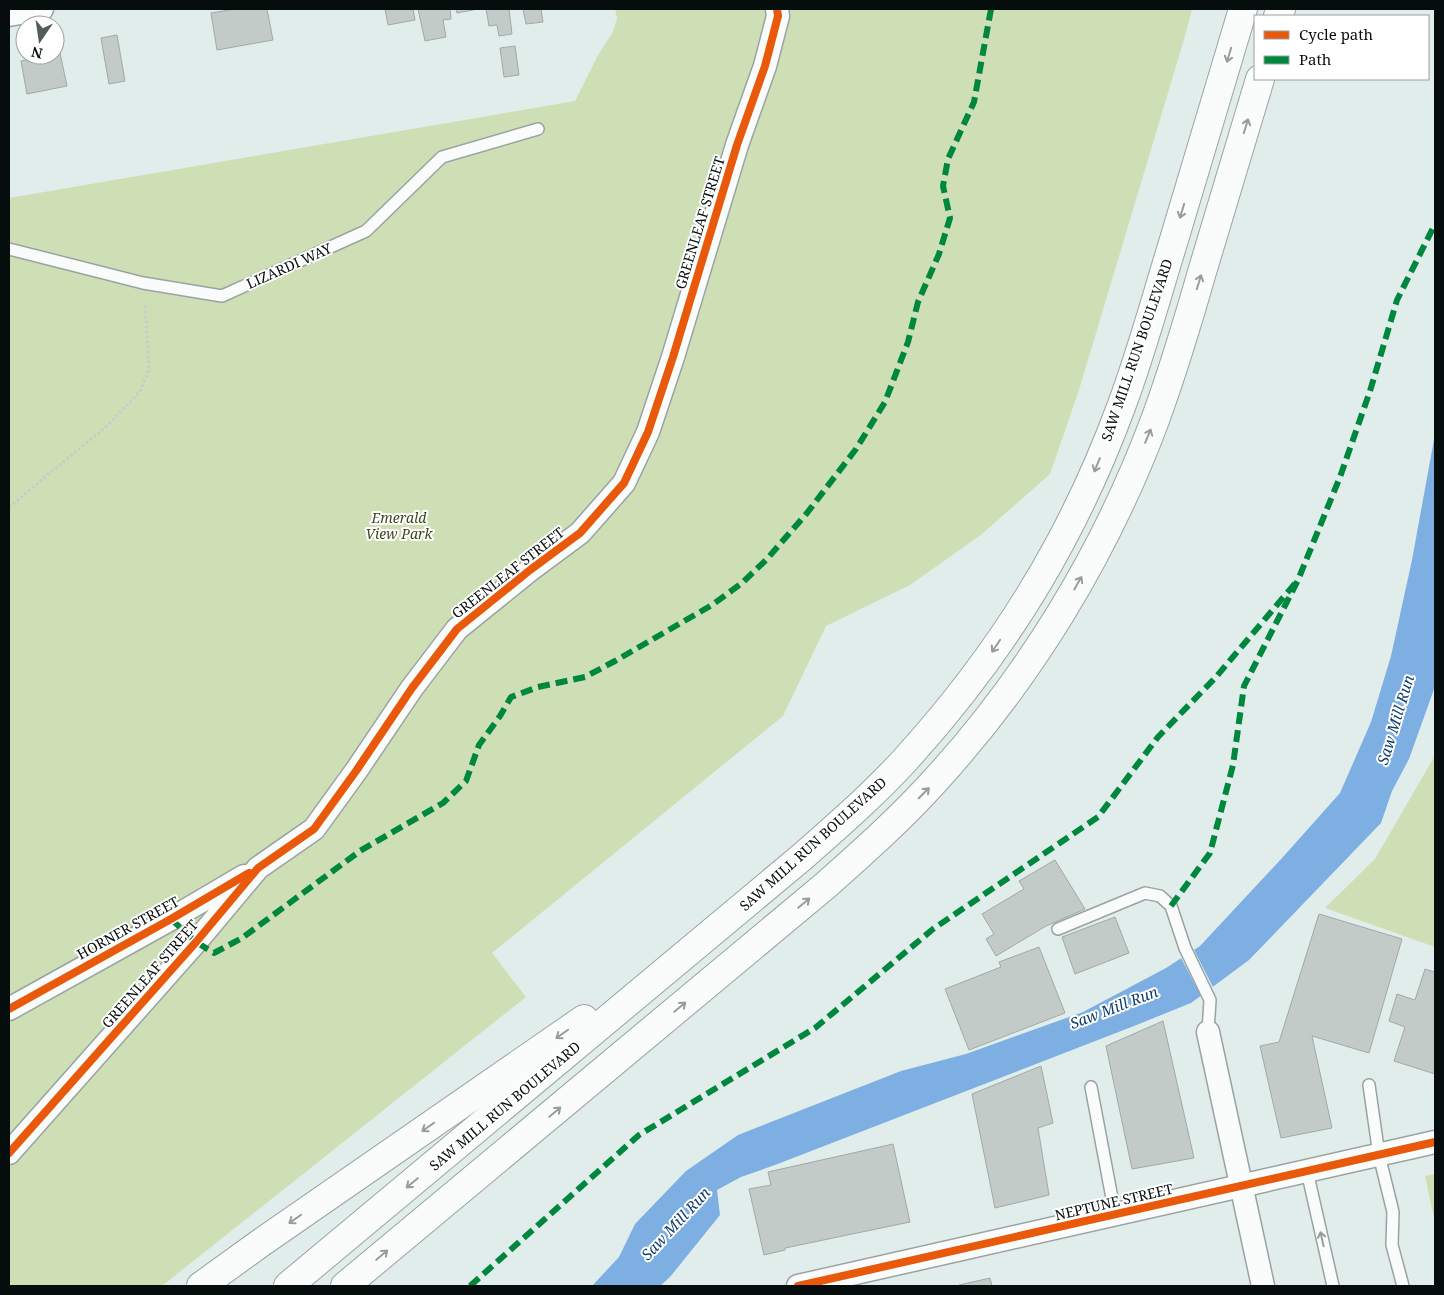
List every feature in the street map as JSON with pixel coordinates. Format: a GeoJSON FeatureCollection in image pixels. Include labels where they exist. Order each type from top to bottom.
{"type":"FeatureCollection","features":[{"type":"Feature","properties":{"kind":"highway","name":"SAW MILL RUN BOULEVARD"},"geometry":{"type":"LineString","coordinates":[[288,1286],[732,916],[855,810],[904,761],[947,711],[987,659],[1023,606],[1061,541],[1093,475],[1121,407],[1145,337],[1243,9]]}},
{"type":"Feature","properties":{"kind":"highway"},"geometry":{"type":"LineString","coordinates":[[345,1286],[826,885],[880,837],[931,785],[975,734],[1010,688],[1054,625],[1093,558],[1126,490],[1155,420],[1180,348],[1260,80]]}},
{"type":"Feature","properties":{"kind":"highway"},"geometry":{"type":"LineString","coordinates":[[201,1286],[270,1236],[732,916]]}},
{"type":"Feature","properties":{"kind":"street"},"geometry":{"type":"LineString","coordinates":[[9,15],[42,9]]}},
{"type":"Feature","properties":{"kind":"street","name":"GREENLEAF STREET"},"geometry":{"type":"LineString","coordinates":[[9,1153],[196,942],[258,868],[314,829],[412,688],[457,629],[530,570],[580,534],[624,483],[648,432],[673,357],[737,145],[765,66],[778,16],[778,9]]}},
{"type":"Feature","properties":{"kind":"street","name":"HORNER STREET"},"geometry":{"type":"LineString","coordinates":[[9,1008],[171,919],[258,868]]}},
{"type":"Feature","properties":{"kind":"street"},"geometry":{"type":"LineString","coordinates":[[1208,1032],[1263,1286]]}},
{"type":"Feature","properties":{"kind":"street","name":"NEPTUNE STREET"},"geometry":{"type":"LineString","coordinates":[[801,1286],[1435,1142]]}},
{"type":"Feature","properties":{"kind":"lane","name":"LIZARDI WAY"},"geometry":{"type":"LineString","coordinates":[[9,249],[143,283],[222,296],[366,231],[442,157],[538,129]]}},
{"type":"Feature","properties":{"kind":"lane"},"geometry":{"type":"LineString","coordinates":[[1058,929],[1145,893],[1160,896],[1171,906],[1185,948],[1210,1000],[1208,1032]]}},
{"type":"Feature","properties":{"kind":"lane"},"geometry":{"type":"LineString","coordinates":[[1369,1085],[1379,1155],[1393,1212],[1392,1245],[1403,1286]]}},
{"type":"Feature","properties":{"kind":"lane"},"geometry":{"type":"LineString","coordinates":[[1091,1087],[1115,1214]]}},
{"type":"Feature","properties":{"kind":"lane"},"geometry":{"type":"LineString","coordinates":[[1307,1171],[1333,1286]]}},
{"type":"Feature","properties":{"kind":"path"},"geometry":{"type":"LineString","coordinates":[[9,507],[108,426],[141,390],[149,369],[143,283]]}},
{"type":"Feature","properties":{"kind":"green space","name":"Emerald View Park"},"geometry":{"type":"Polygon","coordinates":[[[615,9],[1192,9],[1079,390],[1050,474],[982,534],[910,585],[826,626],[783,716],[492,953],[526,997],[162,1286],[9,1286],[9,198],[575,101],[598,55],[613,32],[617,18],[615,9]]]}},
{"type":"Feature","properties":{"kind":"green space"},"geometry":{"type":"Polygon","coordinates":[[[1435,752],[1435,947],[1325,908],[1375,859],[1433,759],[1435,752]]]}},
{"type":"Feature","properties":{"kind":"green space"},"geometry":{"type":"Polygon","coordinates":[[[1435,1174],[1435,1223],[1425,1176],[1435,1174]]]}},
{"type":"Feature","properties":{"kind":"water","name":"Saw Mill Run"},"geometry":{"type":"Polygon","coordinates":[[[1435,434],[1435,686],[1433,692],[1409,759],[1392,791],[1381,823],[1249,960],[1191,1003],[741,1177],[717,1190],[720,1215],[670,1277],[660,1286],[592,1286],[619,1257],[635,1224],[686,1171],[738,1135],[901,1071],[966,1054],[1083,1012],[1166,968],[1200,946],[1340,793],[1371,722],[1391,656],[1412,560],[1435,434]]]}},
{"type":"Feature","properties":{"kind":"pier"},"geometry":{"type":"Polygon","coordinates":[[[1193,948],[1214,989],[1202,998],[1180,956],[1193,948]]]}},
{"type":"Feature","properties":{"kind":"building"},"geometry":{"type":"Polygon","coordinates":[[[236,9],[267,9],[273,40],[217,50],[211,13],[236,9]]]}},
{"type":"Feature","properties":{"kind":"building"},"geometry":{"type":"Polygon","coordinates":[[[385,9],[413,9],[415,20],[388,25],[385,9]]]}},
{"type":"Feature","properties":{"kind":"building"},"geometry":{"type":"Polygon","coordinates":[[[418,9],[450,9],[451,19],[443,20],[446,37],[425,41],[418,9]]]}},
{"type":"Feature","properties":{"kind":"building"},"geometry":{"type":"Polygon","coordinates":[[[456,9],[478,9],[457,13],[456,9]]]}},
{"type":"Feature","properties":{"kind":"building"},"geometry":{"type":"Polygon","coordinates":[[[486,9],[509,9],[512,34],[499,36],[497,25],[489,26],[486,9]]]}},
{"type":"Feature","properties":{"kind":"building"},"geometry":{"type":"Polygon","coordinates":[[[523,9],[541,9],[543,22],[526,24],[523,9]]]}},
{"type":"Feature","properties":{"kind":"building"},"geometry":{"type":"Polygon","coordinates":[[[117,35],[125,81],[109,84],[101,38],[117,35]]]}},
{"type":"Feature","properties":{"kind":"building"},"geometry":{"type":"Polygon","coordinates":[[[515,46],[519,75],[504,77],[500,48],[515,46]]]}},
{"type":"Feature","properties":{"kind":"building"},"geometry":{"type":"Polygon","coordinates":[[[22,65],[63,65],[67,86],[27,94],[22,65]]]}},
{"type":"Feature","properties":{"kind":"building"},"geometry":{"type":"Polygon","coordinates":[[[1055,860],[1085,909],[1046,926],[996,956],[986,939],[994,934],[982,914],[1024,889],[1019,881],[1055,860]]]}},
{"type":"Feature","properties":{"kind":"building"},"geometry":{"type":"Polygon","coordinates":[[[1319,914],[1402,939],[1369,1053],[1312,1036],[1332,1128],[1281,1138],[1260,1046],[1279,1042],[1319,914]]]}},
{"type":"Feature","properties":{"kind":"building"},"geometry":{"type":"Polygon","coordinates":[[[1115,917],[1129,953],[1075,974],[1062,937],[1115,917]]]}},
{"type":"Feature","properties":{"kind":"building"},"geometry":{"type":"Polygon","coordinates":[[[1039,947],[1065,1013],[969,1050],[945,989],[1001,967],[999,962],[1039,947]]]}},
{"type":"Feature","properties":{"kind":"building"},"geometry":{"type":"Polygon","coordinates":[[[1425,969],[1435,972],[1435,1074],[1394,1061],[1405,1027],[1389,1021],[1397,994],[1415,1000],[1425,969]]]}},
{"type":"Feature","properties":{"kind":"building"},"geometry":{"type":"Polygon","coordinates":[[[1163,1021],[1194,1158],[1132,1169],[1106,1046],[1163,1021]]]}},
{"type":"Feature","properties":{"kind":"building"},"geometry":{"type":"Polygon","coordinates":[[[1041,1066],[1053,1123],[1038,1128],[1049,1195],[995,1208],[972,1094],[1041,1066]]]}},
{"type":"Feature","properties":{"kind":"building"},"geometry":{"type":"Polygon","coordinates":[[[893,1144],[910,1222],[785,1248],[785,1250],[764,1255],[749,1189],[771,1185],[768,1172],[893,1144]]]}},
{"type":"Feature","properties":{"kind":"building"},"geometry":{"type":"Polygon","coordinates":[[[990,1278],[992,1286],[959,1286],[959,1285],[990,1278]]]}},
{"type":"Feature","properties":{"kind":"marked path"},"geometry":{"type":"LineString","coordinates":[[171,919],[196,942],[214,953],[242,938],[360,851],[443,803],[466,781],[479,745],[511,697],[538,687],[585,677],[615,661],[712,605],[742,583],[767,559],[807,513],[856,449],[885,402],[908,342],[918,302],[939,254],[950,218],[943,186],[948,159],[974,102],[991,9]]}},
{"type":"Feature","properties":{"kind":"marked path"},"geometry":{"type":"LineString","coordinates":[[1171,906],[1210,853],[1233,765],[1244,686],[1298,580],[1340,477],[1370,391],[1397,300],[1435,224]]}},
{"type":"Feature","properties":{"kind":"marked path"},"geometry":{"type":"LineString","coordinates":[[470,1286],[639,1135],[815,1028],[933,929],[1098,817],[1158,737],[1216,677],[1298,580]]}},
{"type":"Feature","properties":{"kind":"cycle path"},"geometry":{"type":"LineString","coordinates":[[9,1153],[196,942],[258,868],[314,829],[412,688],[457,629],[530,570],[580,533],[624,483],[648,432],[673,357],[737,145],[765,66],[778,16],[777,9]]}},
{"type":"Feature","properties":{"kind":"cycle path"},"geometry":{"type":"LineString","coordinates":[[9,1009],[171,919],[249,873]]}},
{"type":"Feature","properties":{"kind":"cycle path"},"geometry":{"type":"LineString","coordinates":[[798,1286],[1435,1142]]}}]}
